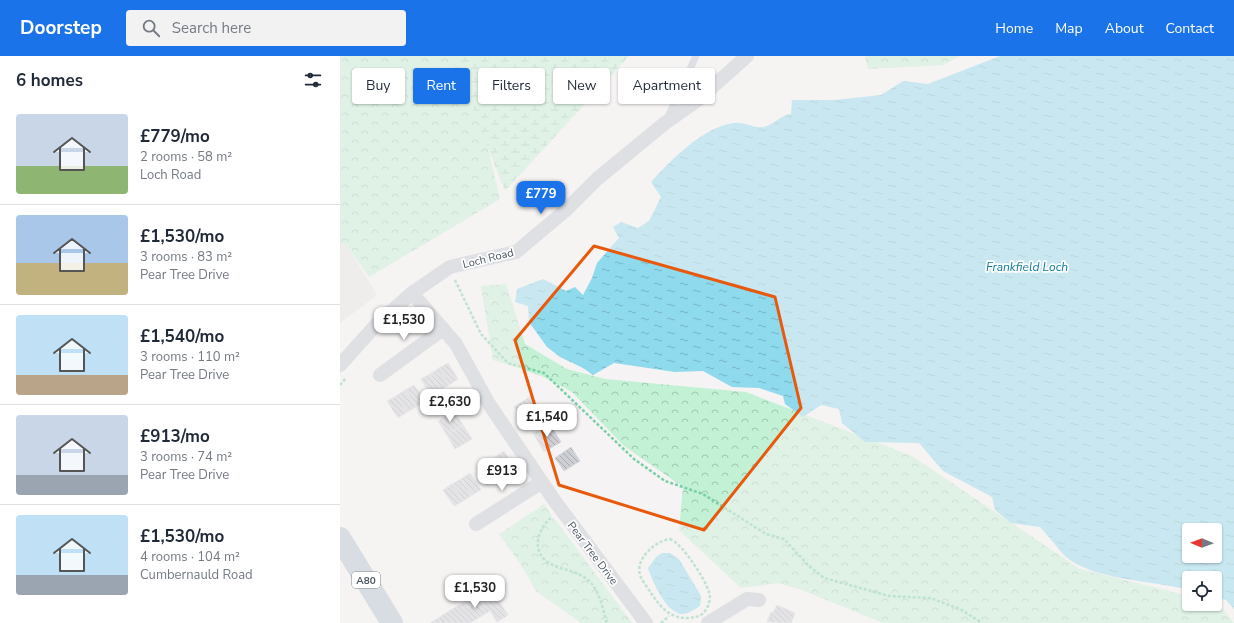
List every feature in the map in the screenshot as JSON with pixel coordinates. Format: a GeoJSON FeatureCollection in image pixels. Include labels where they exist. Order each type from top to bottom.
{"type":"FeatureCollection","features":[{"type":"Feature","properties":{"kind":"main road","name":"A80"},"geometry":{"type":"LineString","coordinates":[[340,538],[392,623]]}},
{"type":"Feature","properties":{"kind":"street","name":"Loch Road"},"geometry":{"type":"LineString","coordinates":[[340,365],[376,325],[412,292],[450,267],[516,252],[566,210],[597,179],[665,123],[699,99],[740,59]]}},
{"type":"Feature","properties":{"kind":"street","name":"Pear Tree Drive"},"geometry":{"type":"LineString","coordinates":[[412,292],[456,344],[488,404],[562,510],[646,623]]}},
{"type":"Feature","properties":{"kind":"street"},"geometry":{"type":"LineString","coordinates":[[380,375],[443,329]]}},
{"type":"Feature","properties":{"kind":"street"},"geometry":{"type":"LineString","coordinates":[[476,524],[542,482]]}},
{"type":"Feature","properties":{"kind":"street"},"geometry":{"type":"LineString","coordinates":[[708,623],[747,599],[759,600]]}},
{"type":"Feature","properties":{"kind":"lane"},"geometry":{"type":"LineString","coordinates":[[665,123],[696,56]]}},
{"type":"Feature","properties":{"kind":"path"},"geometry":{"type":"LineString","coordinates":[[450,267],[463,299],[481,334],[508,362],[544,373],[634,458],[665,481],[704,494],[766,534],[784,539],[808,565],[824,578],[889,596],[930,598],[960,610],[982,623]]}},
{"type":"Feature","properties":{"kind":"path"},"geometry":{"type":"LineString","coordinates":[[562,510],[549,520],[543,528],[538,538],[538,546],[542,556],[549,563],[582,575],[591,584],[597,594],[607,623]]}},
{"type":"Feature","properties":{"kind":"path"},"geometry":{"type":"LineString","coordinates":[[670,539],[676,541],[694,565],[709,592],[710,600],[708,607],[701,615],[687,620],[669,616],[663,611],[640,576],[639,569],[646,552],[665,540],[670,539]]}},
{"type":"Feature","properties":{"kind":"path"},"geometry":{"type":"LineString","coordinates":[[662,623],[669,616]]}},
{"type":"Feature","properties":{"kind":"highlighted area"},"geometry":{"type":"Polygon","coordinates":[[[594,246],[775,297],[801,408],[704,530],[559,485],[515,340],[594,246]]]}},
{"type":"Feature","properties":{"kind":"shaded area"},"geometry":{"type":"Polygon","coordinates":[[[340,244],[346,244],[377,295],[340,323],[340,244]]]}},
{"type":"Feature","properties":{"kind":"green space"},"geometry":{"type":"Polygon","coordinates":[[[340,56],[466,56],[469,68],[413,68],[413,104],[470,104],[470,73],[500,199],[369,277],[346,244],[340,244],[340,56]]]}},
{"type":"Feature","properties":{"kind":"green space"},"geometry":{"type":"Polygon","coordinates":[[[452,56],[629,56],[610,77],[610,68],[553,68],[553,104],[585,104],[505,191],[470,102],[470,68],[457,68],[452,56]]]}},
{"type":"Feature","properties":{"kind":"green space"},"geometry":{"type":"Polygon","coordinates":[[[865,56],[960,56],[943,65],[868,69],[865,56]]]}},
{"type":"Feature","properties":{"kind":"green space"},"geometry":{"type":"Polygon","coordinates":[[[506,284],[525,344],[567,369],[605,379],[746,392],[912,456],[1080,569],[1182,594],[1182,611],[1222,611],[1222,608],[1234,623],[883,623],[802,590],[778,583],[741,588],[679,530],[683,487],[624,446],[572,392],[542,376],[493,360],[481,286],[506,284]]]}},
{"type":"Feature","properties":{"kind":"green space"},"geometry":{"type":"Polygon","coordinates":[[[544,504],[552,516],[549,520],[550,521],[554,518],[632,623],[581,623],[536,591],[523,568],[499,534],[544,504]]]}},
{"type":"Feature","properties":{"kind":"water","name":"Frankfield Loch"},"geometry":{"type":"Polygon","coordinates":[[[1000,56],[1234,56],[1234,609],[1226,600],[1222,599],[1222,571],[1182,571],[1182,589],[1124,579],[1091,570],[1077,564],[1065,556],[1040,527],[1011,523],[995,510],[992,497],[943,471],[919,443],[865,442],[842,423],[839,409],[821,405],[803,417],[785,404],[783,396],[759,388],[732,387],[703,371],[675,372],[614,363],[593,375],[583,368],[560,357],[547,347],[529,322],[528,306],[515,302],[517,289],[543,279],[566,291],[575,287],[583,295],[592,278],[597,263],[619,238],[613,227],[621,222],[638,228],[649,221],[661,197],[651,182],[688,146],[711,131],[734,123],[742,123],[757,127],[768,126],[784,116],[791,114],[792,100],[835,100],[881,95],[903,81],[928,84],[1000,56]]]}},
{"type":"Feature","properties":{"kind":"water"},"geometry":{"type":"Polygon","coordinates":[[[662,553],[670,553],[679,559],[701,596],[700,606],[683,614],[677,613],[666,603],[657,589],[648,568],[656,557],[662,553]]]}},
{"type":"Feature","properties":{"kind":"building"},"geometry":{"type":"Polygon","coordinates":[[[448,363],[458,379],[449,385],[439,368],[448,363]]]}},
{"type":"Feature","properties":{"kind":"building"},"geometry":{"type":"Polygon","coordinates":[[[439,368],[449,385],[440,390],[430,374],[439,368]]]}},
{"type":"Feature","properties":{"kind":"building"},"geometry":{"type":"Polygon","coordinates":[[[430,374],[440,390],[431,396],[421,379],[430,374]]]}},
{"type":"Feature","properties":{"kind":"building"},"geometry":{"type":"Polygon","coordinates":[[[414,385],[425,401],[416,407],[405,390],[414,385]]]}},
{"type":"Feature","properties":{"kind":"building"},"geometry":{"type":"Polygon","coordinates":[[[405,390],[416,407],[407,412],[396,396],[405,390]]]}},
{"type":"Feature","properties":{"kind":"building"},"geometry":{"type":"Polygon","coordinates":[[[396,396],[407,412],[398,418],[387,401],[396,396]]]}},
{"type":"Feature","properties":{"kind":"building"},"geometry":{"type":"Polygon","coordinates":[[[531,396],[542,412],[525,423],[514,407],[531,396]]]}},
{"type":"Feature","properties":{"kind":"building"},"geometry":{"type":"Polygon","coordinates":[[[454,411],[463,425],[447,435],[438,421],[454,411]]]}},
{"type":"Feature","properties":{"kind":"building"},"geometry":{"type":"Polygon","coordinates":[[[549,423],[561,442],[544,452],[533,433],[549,423]]]}},
{"type":"Feature","properties":{"kind":"building"},"geometry":{"type":"Polygon","coordinates":[[[463,425],[472,439],[455,449],[447,435],[463,425]]]}},
{"type":"Feature","properties":{"kind":"building"},"geometry":{"type":"Polygon","coordinates":[[[571,447],[580,461],[564,471],[555,458],[571,447]]]}},
{"type":"Feature","properties":{"kind":"building"},"geometry":{"type":"Polygon","coordinates":[[[504,451],[514,468],[505,473],[495,457],[504,451]]]}},
{"type":"Feature","properties":{"kind":"building"},"geometry":{"type":"Polygon","coordinates":[[[495,457],[505,473],[496,479],[486,462],[495,457]]]}},
{"type":"Feature","properties":{"kind":"building"},"geometry":{"type":"Polygon","coordinates":[[[486,462],[496,479],[487,485],[477,468],[486,462]]]}},
{"type":"Feature","properties":{"kind":"building"},"geometry":{"type":"Polygon","coordinates":[[[470,473],[481,490],[472,495],[461,479],[470,473]]]}},
{"type":"Feature","properties":{"kind":"building"},"geometry":{"type":"Polygon","coordinates":[[[461,479],[472,495],[463,501],[452,484],[461,479]]]}},
{"type":"Feature","properties":{"kind":"building"},"geometry":{"type":"Polygon","coordinates":[[[452,484],[463,501],[454,506],[443,490],[452,484]]]}},
{"type":"Feature","properties":{"kind":"building"},"geometry":{"type":"Polygon","coordinates":[[[489,586],[508,615],[497,622],[490,611],[470,623],[430,623],[489,586]]]}},
{"type":"Feature","properties":{"kind":"building"},"geometry":{"type":"Polygon","coordinates":[[[777,605],[795,613],[791,623],[767,622],[771,612],[773,613],[777,605]]]}}]}
